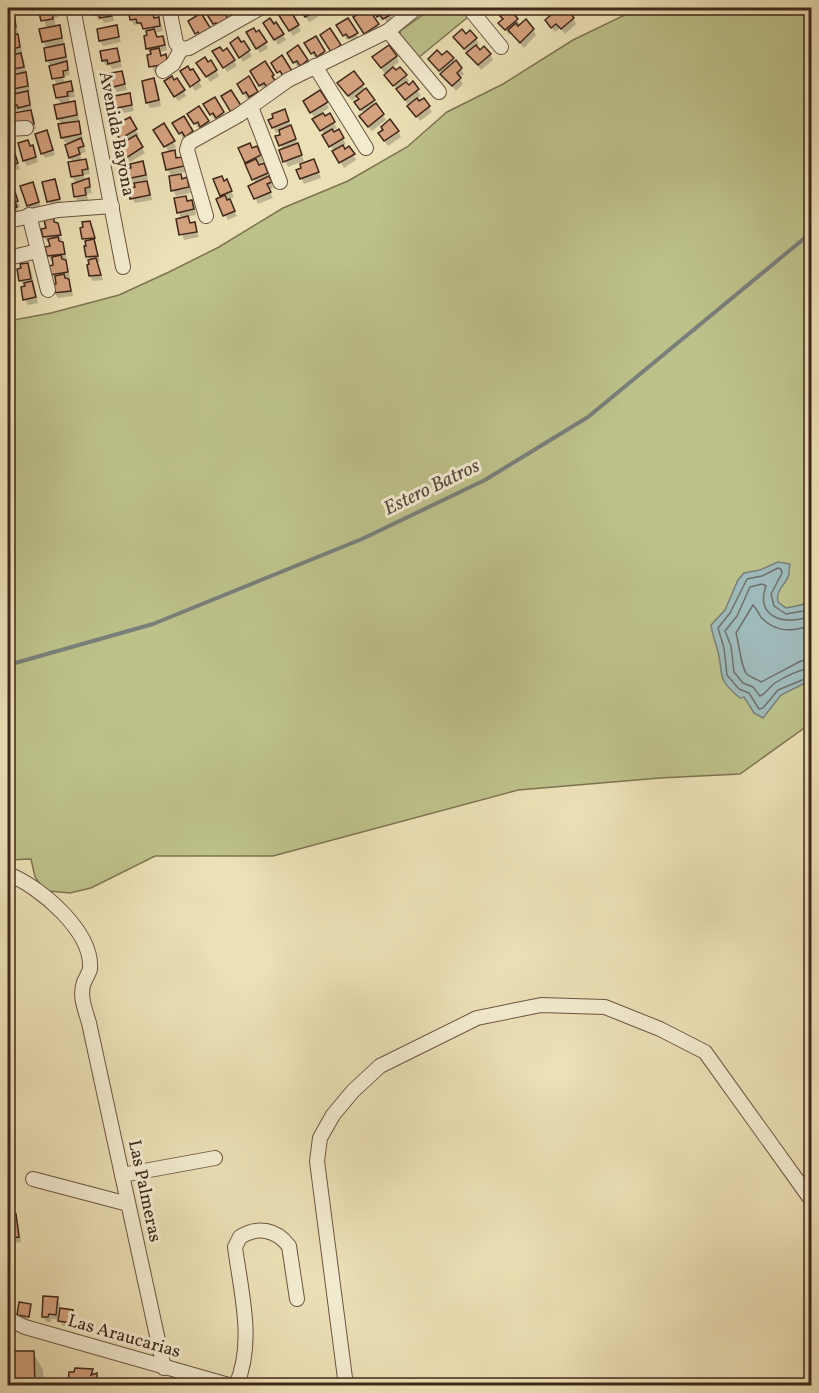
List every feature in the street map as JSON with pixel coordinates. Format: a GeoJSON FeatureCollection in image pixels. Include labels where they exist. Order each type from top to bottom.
{"type":"FeatureCollection","features":[{"type":"Feature","properties":{"kind":"street","name":"Avenida Bayona"},"geometry":{"type":"LineString","coordinates":[[74,8],[123,267]]}},
{"type":"Feature","properties":{"kind":"street"},"geometry":{"type":"LineString","coordinates":[[169,8],[176,43],[182,49]]}},
{"type":"Feature","properties":{"kind":"street"},"geometry":{"type":"LineString","coordinates":[[163,71],[172,64],[182,49],[189,48],[260,8]]}},
{"type":"Feature","properties":{"kind":"street"},"geometry":{"type":"LineString","coordinates":[[206,216],[187,150],[188,145],[250,107],[288,80],[388,31],[416,8]]}},
{"type":"Feature","properties":{"kind":"street"},"geometry":{"type":"LineString","coordinates":[[474,9],[501,47]]}},
{"type":"Feature","properties":{"kind":"street"},"geometry":{"type":"LineString","coordinates":[[388,31],[439,92]]}},
{"type":"Feature","properties":{"kind":"street"},"geometry":{"type":"LineString","coordinates":[[315,66],[366,148]]}},
{"type":"Feature","properties":{"kind":"street"},"geometry":{"type":"LineString","coordinates":[[250,107],[280,182]]}},
{"type":"Feature","properties":{"kind":"street"},"geometry":{"type":"LineString","coordinates":[[8,129],[26,128]]}},
{"type":"Feature","properties":{"kind":"street"},"geometry":{"type":"LineString","coordinates":[[8,221],[64,209],[112,206]]}},
{"type":"Feature","properties":{"kind":"street"},"geometry":{"type":"LineString","coordinates":[[29,215],[48,290]]}},
{"type":"Feature","properties":{"kind":"street"},"geometry":{"type":"LineString","coordinates":[[8,258],[38,251]]}},
{"type":"Feature","properties":{"kind":"street","name":"Las Palmeras"},"geometry":{"type":"LineString","coordinates":[[8,874],[44,895],[82,937],[90,969],[81,993],[164,1368]]}},
{"type":"Feature","properties":{"kind":"street"},"geometry":{"type":"LineString","coordinates":[[346,1386],[317,1161],[320,1138],[333,1115],[353,1091],[380,1066],[477,1018],[541,1005],[605,1007],[660,1029],[705,1052],[812,1201]]}},
{"type":"Feature","properties":{"kind":"street"},"geometry":{"type":"LineString","coordinates":[[122,1175],[214,1158]]}},
{"type":"Feature","properties":{"kind":"street"},"geometry":{"type":"LineString","coordinates":[[33,1179],[128,1204]]}},
{"type":"Feature","properties":{"kind":"street"},"geometry":{"type":"LineString","coordinates":[[234,1386],[243,1364],[246,1340],[235,1247],[240,1237],[252,1231],[265,1230],[279,1235],[284,1240],[289,1246],[297,1299]]}},
{"type":"Feature","properties":{"kind":"street","name":"Las Araucarias"},"geometry":{"type":"LineString","coordinates":[[8,1319],[26,1327],[164,1368],[234,1386]]}},
{"type":"Feature","properties":{"kind":"green space"},"geometry":{"type":"Polygon","coordinates":[[[433,8],[458,8],[468,17],[418,58],[400,35],[400,31],[433,8]]]}},
{"type":"Feature","properties":{"kind":"green space"},"geometry":{"type":"Polygon","coordinates":[[[633,8],[811,8],[811,727],[803,729],[740,774],[518,790],[273,856],[155,856],[91,888],[70,893],[48,891],[42,887],[35,877],[31,859],[8,860],[8,321],[51,313],[119,295],[219,247],[283,208],[348,181],[407,147],[447,112],[503,84],[573,40],[629,13],[633,8]]]}},
{"type":"Feature","properties":{"kind":"water"},"geometry":{"type":"Polygon","coordinates":[[[778,562],[790,564],[788,578],[778,594],[778,602],[786,608],[811,600],[811,680],[781,695],[763,718],[754,713],[744,697],[740,698],[723,680],[711,625],[725,610],[738,580],[744,573],[760,570],[778,562]]]}},
{"type":"Feature","properties":{"kind":"building"},"geometry":{"type":"Polygon","coordinates":[[[38,8],[57,8],[57,11],[52,12],[53,19],[41,21],[38,8]]]}},
{"type":"Feature","properties":{"kind":"building"},"geometry":{"type":"Polygon","coordinates":[[[92,8],[110,8],[112,16],[100,18],[99,14],[93,15],[92,8]]]}},
{"type":"Feature","properties":{"kind":"building"},"geometry":{"type":"Polygon","coordinates":[[[126,8],[157,8],[127,13],[126,8]]]}},
{"type":"Feature","properties":{"kind":"building"},"geometry":{"type":"Polygon","coordinates":[[[211,8],[221,8],[229,20],[218,27],[216,23],[213,24],[205,11],[211,8]]]}},
{"type":"Feature","properties":{"kind":"building"},"geometry":{"type":"Polygon","coordinates":[[[227,8],[245,8],[246,9],[235,16],[227,8]]]}},
{"type":"Feature","properties":{"kind":"building"},"geometry":{"type":"Polygon","coordinates":[[[289,8],[299,25],[289,31],[278,14],[289,8]]]}},
{"type":"Feature","properties":{"kind":"building"},"geometry":{"type":"Polygon","coordinates":[[[299,8],[314,8],[316,11],[305,17],[299,8]]]}},
{"type":"Feature","properties":{"kind":"building"},"geometry":{"type":"Polygon","coordinates":[[[368,8],[379,24],[364,34],[353,17],[368,8]]]}},
{"type":"Feature","properties":{"kind":"building"},"geometry":{"type":"Polygon","coordinates":[[[371,8],[388,8],[392,14],[383,19],[380,15],[377,17],[371,8]]]}},
{"type":"Feature","properties":{"kind":"building"},"geometry":{"type":"Polygon","coordinates":[[[509,8],[518,19],[505,30],[498,23],[503,19],[500,16],[509,8]]]}},
{"type":"Feature","properties":{"kind":"building"},"geometry":{"type":"Polygon","coordinates":[[[559,8],[563,14],[568,10],[574,18],[561,29],[556,24],[551,28],[545,20],[559,8]]]}},
{"type":"Feature","properties":{"kind":"building"},"geometry":{"type":"Polygon","coordinates":[[[152,10],[154,18],[159,17],[160,26],[143,29],[141,23],[137,23],[136,19],[130,20],[129,14],[152,10]]]}},
{"type":"Feature","properties":{"kind":"building"},"geometry":{"type":"Polygon","coordinates":[[[201,13],[211,29],[200,36],[198,32],[195,34],[188,21],[201,13]]]}},
{"type":"Feature","properties":{"kind":"building"},"geometry":{"type":"Polygon","coordinates":[[[14,14],[16,27],[8,29],[8,15],[14,14]]]}},
{"type":"Feature","properties":{"kind":"building"},"geometry":{"type":"Polygon","coordinates":[[[270,18],[274,24],[276,22],[284,34],[274,40],[263,23],[270,18]]]}},
{"type":"Feature","properties":{"kind":"building"},"geometry":{"type":"Polygon","coordinates":[[[348,18],[358,33],[349,38],[346,34],[343,36],[336,25],[348,18]]]}},
{"type":"Feature","properties":{"kind":"building"},"geometry":{"type":"Polygon","coordinates":[[[526,19],[534,29],[520,43],[508,30],[516,23],[518,26],[526,19]]]}},
{"type":"Feature","properties":{"kind":"building"},"geometry":{"type":"Polygon","coordinates":[[[60,25],[62,38],[42,42],[39,29],[60,25]]]}},
{"type":"Feature","properties":{"kind":"building"},"geometry":{"type":"Polygon","coordinates":[[[117,25],[119,37],[99,41],[97,29],[117,25]]]}},
{"type":"Feature","properties":{"kind":"building"},"geometry":{"type":"Polygon","coordinates":[[[254,28],[256,32],[259,30],[267,42],[256,49],[246,32],[254,28]]]}},
{"type":"Feature","properties":{"kind":"building"},"geometry":{"type":"Polygon","coordinates":[[[330,28],[341,45],[331,52],[320,35],[330,28]]]}},
{"type":"Feature","properties":{"kind":"building"},"geometry":{"type":"Polygon","coordinates":[[[154,29],[157,37],[163,36],[165,45],[146,49],[144,36],[147,35],[146,31],[154,29]]]}},
{"type":"Feature","properties":{"kind":"building"},"geometry":{"type":"Polygon","coordinates":[[[462,29],[466,34],[470,30],[477,38],[464,49],[453,37],[462,29]]]}},
{"type":"Feature","properties":{"kind":"building"},"geometry":{"type":"Polygon","coordinates":[[[18,34],[20,47],[8,50],[8,35],[18,34]]]}},
{"type":"Feature","properties":{"kind":"building"},"geometry":{"type":"Polygon","coordinates":[[[316,36],[325,51],[317,57],[314,52],[311,54],[304,43],[316,36]]]}},
{"type":"Feature","properties":{"kind":"building"},"geometry":{"type":"Polygon","coordinates":[[[238,37],[250,50],[239,58],[230,43],[238,37]]]}},
{"type":"Feature","properties":{"kind":"building"},"geometry":{"type":"Polygon","coordinates":[[[64,44],[66,57],[46,61],[44,48],[64,44]]]}},
{"type":"Feature","properties":{"kind":"building"},"geometry":{"type":"Polygon","coordinates":[[[298,45],[308,60],[300,66],[297,61],[293,63],[287,53],[298,45]]]}},
{"type":"Feature","properties":{"kind":"building"},"geometry":{"type":"Polygon","coordinates":[[[389,45],[397,56],[381,68],[372,57],[389,45]]]}},
{"type":"Feature","properties":{"kind":"building"},"geometry":{"type":"Polygon","coordinates":[[[476,45],[480,50],[484,46],[491,54],[478,65],[466,53],[476,45]]]}},
{"type":"Feature","properties":{"kind":"building"},"geometry":{"type":"Polygon","coordinates":[[[220,47],[223,51],[227,48],[235,60],[223,68],[212,51],[220,47]]]}},
{"type":"Feature","properties":{"kind":"building"},"geometry":{"type":"Polygon","coordinates":[[[117,48],[120,61],[108,64],[107,60],[102,61],[100,51],[117,48]]]}},
{"type":"Feature","properties":{"kind":"building"},"geometry":{"type":"Polygon","coordinates":[[[159,48],[161,56],[166,54],[168,64],[149,67],[147,55],[151,54],[150,50],[159,48]]]}},
{"type":"Feature","properties":{"kind":"building"},"geometry":{"type":"Polygon","coordinates":[[[437,50],[442,55],[447,51],[454,58],[439,71],[428,59],[437,50]]]}},
{"type":"Feature","properties":{"kind":"building"},"geometry":{"type":"Polygon","coordinates":[[[21,53],[24,67],[8,70],[8,56],[21,53]]]}},
{"type":"Feature","properties":{"kind":"building"},"geometry":{"type":"Polygon","coordinates":[[[282,55],[292,71],[283,76],[280,71],[277,73],[271,63],[282,55]]]}},
{"type":"Feature","properties":{"kind":"building"},"geometry":{"type":"Polygon","coordinates":[[[205,57],[208,62],[211,60],[217,70],[206,77],[196,63],[205,57]]]}},
{"type":"Feature","properties":{"kind":"building"},"geometry":{"type":"Polygon","coordinates":[[[456,60],[462,68],[457,73],[461,78],[452,86],[440,74],[456,60]]]}},
{"type":"Feature","properties":{"kind":"building"},"geometry":{"type":"Polygon","coordinates":[[[67,61],[68,70],[63,71],[64,77],[52,79],[49,66],[67,61]]]}},
{"type":"Feature","properties":{"kind":"building"},"geometry":{"type":"Polygon","coordinates":[[[265,61],[276,82],[267,87],[264,83],[259,86],[250,71],[265,61]]]}},
{"type":"Feature","properties":{"kind":"building"},"geometry":{"type":"Polygon","coordinates":[[[188,66],[190,70],[193,69],[200,80],[190,87],[180,71],[188,66]]]}},
{"type":"Feature","properties":{"kind":"building"},"geometry":{"type":"Polygon","coordinates":[[[393,67],[396,70],[400,67],[407,75],[393,86],[384,75],[393,67]]]}},
{"type":"Feature","properties":{"kind":"building"},"geometry":{"type":"Polygon","coordinates":[[[122,71],[125,84],[113,87],[112,83],[106,84],[104,74],[122,71]]]}},
{"type":"Feature","properties":{"kind":"building"},"geometry":{"type":"Polygon","coordinates":[[[354,71],[364,84],[348,96],[337,83],[354,71]]]}},
{"type":"Feature","properties":{"kind":"building"},"geometry":{"type":"Polygon","coordinates":[[[26,72],[28,86],[8,90],[8,76],[26,72]]]}},
{"type":"Feature","properties":{"kind":"building"},"geometry":{"type":"Polygon","coordinates":[[[172,76],[174,80],[177,78],[185,90],[174,97],[164,81],[172,76]]]}},
{"type":"Feature","properties":{"kind":"building"},"geometry":{"type":"Polygon","coordinates":[[[249,76],[258,92],[249,97],[246,92],[243,94],[237,84],[249,76]]]}},
{"type":"Feature","properties":{"kind":"building"},"geometry":{"type":"Polygon","coordinates":[[[154,78],[159,100],[146,103],[142,81],[154,78]]]}},
{"type":"Feature","properties":{"kind":"building"},"geometry":{"type":"Polygon","coordinates":[[[71,81],[73,91],[67,92],[68,96],[56,98],[53,85],[71,81]]]}},
{"type":"Feature","properties":{"kind":"building"},"geometry":{"type":"Polygon","coordinates":[[[413,81],[419,89],[405,100],[396,89],[406,82],[409,85],[413,81]]]}},
{"type":"Feature","properties":{"kind":"building"},"geometry":{"type":"Polygon","coordinates":[[[366,88],[375,100],[360,110],[354,102],[359,99],[356,96],[366,88]]]}},
{"type":"Feature","properties":{"kind":"building"},"geometry":{"type":"Polygon","coordinates":[[[231,90],[242,107],[232,114],[221,96],[231,90]]]}},
{"type":"Feature","properties":{"kind":"building"},"geometry":{"type":"Polygon","coordinates":[[[320,90],[328,102],[310,113],[303,101],[320,90]]]}},
{"type":"Feature","properties":{"kind":"building"},"geometry":{"type":"Polygon","coordinates":[[[28,91],[30,105],[18,108],[17,105],[11,106],[9,95],[28,91]]]}},
{"type":"Feature","properties":{"kind":"building"},"geometry":{"type":"Polygon","coordinates":[[[130,93],[132,105],[112,109],[109,97],[130,93]]]}},
{"type":"Feature","properties":{"kind":"building"},"geometry":{"type":"Polygon","coordinates":[[[215,97],[224,112],[216,118],[213,113],[210,115],[203,104],[215,97]]]}},
{"type":"Feature","properties":{"kind":"building"},"geometry":{"type":"Polygon","coordinates":[[[417,98],[419,101],[424,98],[430,106],[416,117],[407,106],[417,98]]]}},
{"type":"Feature","properties":{"kind":"building"},"geometry":{"type":"Polygon","coordinates":[[[75,101],[77,115],[57,119],[54,105],[75,101]]]}},
{"type":"Feature","properties":{"kind":"building"},"geometry":{"type":"Polygon","coordinates":[[[376,103],[384,114],[368,127],[359,116],[376,103]]]}},
{"type":"Feature","properties":{"kind":"building"},"geometry":{"type":"Polygon","coordinates":[[[199,106],[209,121],[200,127],[198,122],[194,124],[187,114],[199,106]]]}},
{"type":"Feature","properties":{"kind":"building"},"geometry":{"type":"Polygon","coordinates":[[[285,109],[289,121],[272,128],[268,120],[273,118],[272,114],[285,109]]]}},
{"type":"Feature","properties":{"kind":"building"},"geometry":{"type":"Polygon","coordinates":[[[31,110],[34,124],[21,126],[15,124],[13,113],[31,110]]]}},
{"type":"Feature","properties":{"kind":"building"},"geometry":{"type":"Polygon","coordinates":[[[323,113],[325,116],[330,113],[335,122],[320,131],[312,119],[323,113]]]}},
{"type":"Feature","properties":{"kind":"building"},"geometry":{"type":"Polygon","coordinates":[[[184,116],[193,131],[185,137],[182,132],[179,134],[172,123],[184,116]]]}},
{"type":"Feature","properties":{"kind":"building"},"geometry":{"type":"Polygon","coordinates":[[[130,117],[137,129],[120,139],[114,130],[120,127],[119,123],[130,117]]]}},
{"type":"Feature","properties":{"kind":"building"},"geometry":{"type":"Polygon","coordinates":[[[390,119],[399,131],[384,141],[378,133],[383,130],[381,127],[390,119]]]}},
{"type":"Feature","properties":{"kind":"building"},"geometry":{"type":"Polygon","coordinates":[[[79,121],[81,134],[61,138],[58,124],[79,121]]]}},
{"type":"Feature","properties":{"kind":"building"},"geometry":{"type":"Polygon","coordinates":[[[164,123],[175,141],[164,147],[153,130],[164,123]]]}},
{"type":"Feature","properties":{"kind":"building"},"geometry":{"type":"Polygon","coordinates":[[[291,125],[296,139],[279,146],[275,136],[280,135],[279,130],[291,125]]]}},
{"type":"Feature","properties":{"kind":"building"},"geometry":{"type":"Polygon","coordinates":[[[332,129],[334,132],[339,129],[344,138],[329,147],[322,135],[332,129]]]}},
{"type":"Feature","properties":{"kind":"building"},"geometry":{"type":"Polygon","coordinates":[[[47,130],[53,150],[41,154],[35,134],[47,130]]]}},
{"type":"Feature","properties":{"kind":"building"},"geometry":{"type":"Polygon","coordinates":[[[136,135],[143,147],[126,158],[120,149],[126,145],[124,142],[136,135]]]}},
{"type":"Feature","properties":{"kind":"building"},"geometry":{"type":"Polygon","coordinates":[[[81,138],[84,146],[78,148],[80,154],[69,158],[65,145],[81,138]]]}},
{"type":"Feature","properties":{"kind":"building"},"geometry":{"type":"Polygon","coordinates":[[[28,140],[30,146],[33,145],[36,157],[23,161],[18,143],[28,140]]]}},
{"type":"Feature","properties":{"kind":"building"},"geometry":{"type":"Polygon","coordinates":[[[250,143],[252,148],[257,146],[261,155],[245,163],[238,148],[250,143]]]}},
{"type":"Feature","properties":{"kind":"building"},"geometry":{"type":"Polygon","coordinates":[[[298,143],[302,155],[283,162],[279,150],[298,143]]]}},
{"type":"Feature","properties":{"kind":"building"},"geometry":{"type":"Polygon","coordinates":[[[343,145],[345,149],[349,146],[355,154],[339,163],[332,151],[343,145]]]}},
{"type":"Feature","properties":{"kind":"building"},"geometry":{"type":"Polygon","coordinates":[[[8,147],[11,152],[14,151],[18,163],[8,166],[8,147]]]}},
{"type":"Feature","properties":{"kind":"building"},"geometry":{"type":"Polygon","coordinates":[[[175,150],[176,158],[182,157],[184,166],[166,170],[162,153],[175,150]]]}},
{"type":"Feature","properties":{"kind":"building"},"geometry":{"type":"Polygon","coordinates":[[[86,159],[88,169],[82,170],[83,175],[71,177],[68,162],[86,159]]]}},
{"type":"Feature","properties":{"kind":"building"},"geometry":{"type":"Polygon","coordinates":[[[256,159],[259,165],[264,163],[268,173],[252,180],[245,164],[256,159]]]}},
{"type":"Feature","properties":{"kind":"building"},"geometry":{"type":"Polygon","coordinates":[[[314,159],[319,172],[300,179],[296,170],[301,168],[300,164],[314,159]]]}},
{"type":"Feature","properties":{"kind":"building"},"geometry":{"type":"Polygon","coordinates":[[[143,161],[146,175],[126,179],[124,169],[131,168],[130,164],[143,161]]]}},
{"type":"Feature","properties":{"kind":"building"},"geometry":{"type":"Polygon","coordinates":[[[181,174],[182,179],[187,177],[189,187],[171,191],[169,176],[181,174]]]}},
{"type":"Feature","properties":{"kind":"building"},"geometry":{"type":"Polygon","coordinates":[[[222,176],[224,181],[227,179],[232,191],[220,196],[213,179],[222,176]]]}},
{"type":"Feature","properties":{"kind":"building"},"geometry":{"type":"Polygon","coordinates":[[[269,176],[272,182],[267,184],[271,192],[254,199],[248,186],[269,176]]]}},
{"type":"Feature","properties":{"kind":"building"},"geometry":{"type":"Polygon","coordinates":[[[89,178],[90,187],[85,188],[86,195],[74,197],[72,184],[89,178]]]}},
{"type":"Feature","properties":{"kind":"building"},"geometry":{"type":"Polygon","coordinates":[[[55,179],[60,199],[47,202],[42,182],[55,179]]]}},
{"type":"Feature","properties":{"kind":"building"},"geometry":{"type":"Polygon","coordinates":[[[147,181],[150,195],[130,199],[128,189],[135,187],[134,183],[147,181]]]}},
{"type":"Feature","properties":{"kind":"building"},"geometry":{"type":"Polygon","coordinates":[[[33,182],[39,202],[27,206],[20,186],[33,182]]]}},
{"type":"Feature","properties":{"kind":"building"},"geometry":{"type":"Polygon","coordinates":[[[14,189],[18,201],[15,202],[17,207],[8,210],[8,191],[14,189]]]}},
{"type":"Feature","properties":{"kind":"building"},"geometry":{"type":"Polygon","coordinates":[[[225,195],[227,200],[230,199],[235,211],[223,216],[216,199],[225,195]]]}},
{"type":"Feature","properties":{"kind":"building"},"geometry":{"type":"Polygon","coordinates":[[[186,196],[187,201],[192,200],[194,209],[177,213],[174,198],[186,196]]]}},
{"type":"Feature","properties":{"kind":"building"},"geometry":{"type":"Polygon","coordinates":[[[188,216],[190,223],[195,222],[197,232],[179,235],[176,219],[188,216]]]}},
{"type":"Feature","properties":{"kind":"building"},"geometry":{"type":"Polygon","coordinates":[[[54,218],[61,235],[43,237],[41,229],[46,228],[44,220],[54,218]]]}},
{"type":"Feature","properties":{"kind":"building"},"geometry":{"type":"Polygon","coordinates":[[[90,221],[95,238],[82,239],[80,228],[83,227],[82,222],[90,221]]]}},
{"type":"Feature","properties":{"kind":"building"},"geometry":{"type":"Polygon","coordinates":[[[58,237],[59,241],[63,242],[65,254],[47,256],[45,247],[50,246],[48,239],[58,237]]]}},
{"type":"Feature","properties":{"kind":"building"},"geometry":{"type":"Polygon","coordinates":[[[94,239],[98,256],[86,257],[85,241],[94,239]]]}},
{"type":"Feature","properties":{"kind":"building"},"geometry":{"type":"Polygon","coordinates":[[[61,255],[62,259],[66,260],[68,272],[50,275],[49,266],[53,265],[52,257],[61,255]]]}},
{"type":"Feature","properties":{"kind":"building"},"geometry":{"type":"Polygon","coordinates":[[[96,258],[101,275],[89,276],[88,260],[96,258]]]}},
{"type":"Feature","properties":{"kind":"building"},"geometry":{"type":"Polygon","coordinates":[[[28,263],[31,279],[19,281],[17,269],[21,268],[20,264],[28,263]]]}},
{"type":"Feature","properties":{"kind":"building"},"geometry":{"type":"Polygon","coordinates":[[[64,274],[65,278],[69,279],[71,291],[53,293],[52,285],[56,284],[55,276],[64,274]]]}},
{"type":"Feature","properties":{"kind":"building"},"geometry":{"type":"Polygon","coordinates":[[[32,281],[36,297],[23,300],[21,287],[25,286],[24,283],[32,281]]]}},
{"type":"Feature","properties":{"kind":"building"},"geometry":{"type":"Polygon","coordinates":[[[16,1214],[19,1237],[8,1238],[8,1216],[16,1214]]]}},
{"type":"Feature","properties":{"kind":"building"},"geometry":{"type":"Polygon","coordinates":[[[8,1288],[14,1289],[11,1305],[8,1304],[8,1288]]]}},
{"type":"Feature","properties":{"kind":"building"},"geometry":{"type":"Polygon","coordinates":[[[43,1296],[58,1297],[56,1315],[49,1314],[48,1317],[42,1317],[43,1296]]]}},
{"type":"Feature","properties":{"kind":"building"},"geometry":{"type":"Polygon","coordinates":[[[19,1302],[31,1304],[29,1317],[17,1315],[19,1302]]]}},
{"type":"Feature","properties":{"kind":"building"},"geometry":{"type":"Polygon","coordinates":[[[60,1308],[73,1310],[71,1323],[58,1321],[60,1308]]]}},
{"type":"Feature","properties":{"kind":"building"},"geometry":{"type":"Polygon","coordinates":[[[8,1351],[34,1351],[35,1386],[8,1386],[8,1351]]]}},
{"type":"Feature","properties":{"kind":"building"},"geometry":{"type":"Polygon","coordinates":[[[75,1368],[93,1369],[91,1375],[97,1373],[97,1386],[68,1385],[69,1372],[74,1372],[75,1368]]]}},
{"type":"Feature","properties":{"kind":"waterway","name":"Estero Batros"},"geometry":{"type":"LineString","coordinates":[[8,665],[153,624],[362,539],[485,480],[588,417],[812,232]]}}]}
